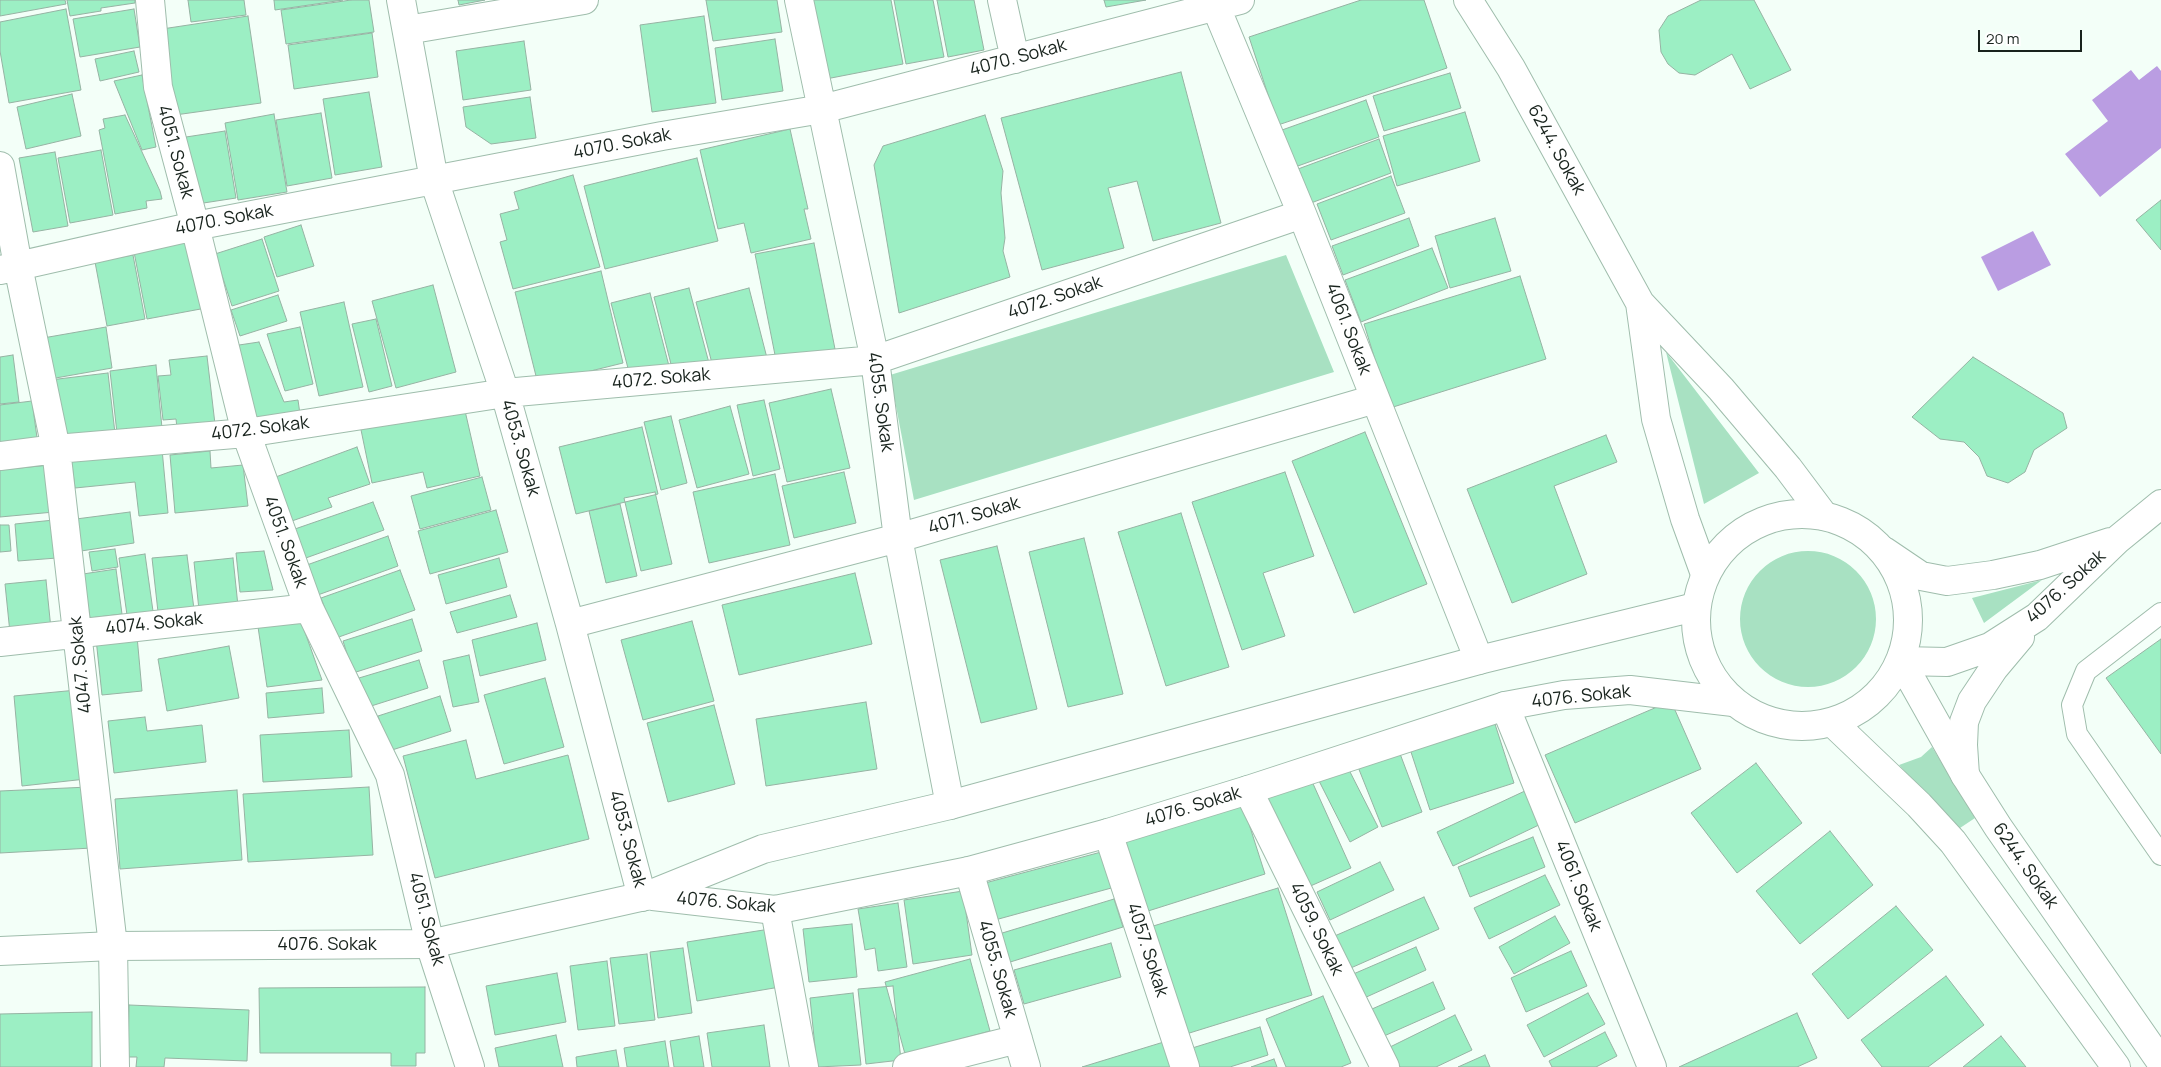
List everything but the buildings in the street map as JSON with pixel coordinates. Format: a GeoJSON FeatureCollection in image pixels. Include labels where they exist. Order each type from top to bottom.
{"type":"FeatureCollection","features":[{"type":"Feature","properties":{"kind":"street","name":"4051. Sokak"},"geometry":{"type":"LineString","coordinates":[[150,0],[158,87],[195,226],[246,433],[309,608],[390,774],[430,944],[470,1067]]}},
{"type":"Feature","properties":{"kind":"street","name":"4053. Sokak"},"geometry":{"type":"LineString","coordinates":[[401,0],[434,180],[505,393],[645,896]]}},
{"type":"Feature","properties":{"kind":"street"},"geometry":{"type":"LineString","coordinates":[[407,30],[584,0]]}},
{"type":"Feature","properties":{"kind":"street","name":"4055. Sokak"},"geometry":{"type":"LineString","coordinates":[[799,0],[875,360],[898,538],[950,805]]}},
{"type":"Feature","properties":{"kind":"street"},"geometry":{"type":"LineString","coordinates":[[1002,0],[1015,59]]}},
{"type":"Feature","properties":{"kind":"street","name":"6244. Sokak"},"geometry":{"type":"LineString","coordinates":[[1468,0],[1511,68],[1640,303],[1721,389],[1788,468],[1824,516]]}},
{"type":"Feature","properties":{"kind":"street","name":"4070. Sokak"},"geometry":{"type":"LineString","coordinates":[[6,265],[195,226],[662,136],[822,109],[1223,2]]}},
{"type":"Feature","properties":{"kind":"street","name":"4061. Sokak"},"geometry":{"type":"LineString","coordinates":[[1223,2],[1302,214],[1479,660]]}},
{"type":"Feature","properties":{"kind":"street","name":"4047. Sokak"},"geometry":{"type":"LineString","coordinates":[[0,166],[6,265],[56,449],[112,946],[115,1067]]}},
{"type":"Feature","properties":{"kind":"street","name":"4072. Sokak"},"geometry":{"type":"LineString","coordinates":[[0,456],[56,449],[246,433],[505,393],[875,360],[1302,214]]}},
{"type":"Feature","properties":{"kind":"street","name":"6244. Sokak"},"geometry":{"type":"LineString","coordinates":[[1640,303],[1656,419],[1685,519],[1705,574]]}},
{"type":"Feature","properties":{"kind":"street","name":"4071. Sokak"},"geometry":{"type":"LineString","coordinates":[[570,624],[898,538],[1375,399]]}},
{"type":"Feature","properties":{"kind":"street","name":"4076. Sokak"},"geometry":{"type":"LineString","coordinates":[[1901,661],[1947,662],[1990,647],[2037,617],[2117,540],[2161,504]]}},
{"type":"Feature","properties":{"kind":"street"},"geometry":{"type":"LineString","coordinates":[[1789,514],[1824,516],[1857,529],[1884,551],[1900,576],[1908,604],[1909,633],[1901,661],[1885,688],[1861,710],[1833,723],[1798,727],[1763,720],[1733,702],[1710,675],[1697,642],[1695,607],[1705,574],[1726,545],[1755,524],[1789,514]]}},
{"type":"Feature","properties":{"kind":"street","name":"4076. Sokak"},"geometry":{"type":"LineString","coordinates":[[1884,551],[1921,576],[1947,581],[1993,575],[2040,565],[2117,540]]}},
{"type":"Feature","properties":{"kind":"street","name":"4076. Sokak"},"geometry":{"type":"LineString","coordinates":[[0,951],[112,946],[430,944],[645,896],[763,849],[950,805],[1479,660],[1695,607]]}},
{"type":"Feature","properties":{"kind":"street","name":"4074. Sokak"},"geometry":{"type":"LineString","coordinates":[[0,642],[77,632],[309,608]]}},
{"type":"Feature","properties":{"kind":"street"},"geometry":{"type":"LineString","coordinates":[[1965,775],[1964,722],[1972,701],[1994,668],[2037,617]]}},
{"type":"Feature","properties":{"kind":"street","name":"6244. Sokak"},"geometry":{"type":"LineString","coordinates":[[1901,661],[1965,775],[1998,827],[2161,1062]]}},
{"type":"Feature","properties":{"kind":"street","name":"4076. Sokak"},"geometry":{"type":"LineString","coordinates":[[645,896],[775,910],[969,871],[1108,833],[1248,790],[1505,706],[1564,694],[1630,690],[1733,702]]}},
{"type":"Feature","properties":{"kind":"street","name":"4061. Sokak"},"geometry":{"type":"LineString","coordinates":[[1505,706],[1652,1067]]}},
{"type":"Feature","properties":{"kind":"street"},"geometry":{"type":"LineString","coordinates":[[1833,723],[1919,805],[1953,842],[2116,1067]]}},
{"type":"Feature","properties":{"kind":"street","name":"4059. Sokak"},"geometry":{"type":"LineString","coordinates":[[1248,790],[1385,1067]]}},
{"type":"Feature","properties":{"kind":"street","name":"4057. Sokak"},"geometry":{"type":"LineString","coordinates":[[1108,833],[1186,1067]]}},
{"type":"Feature","properties":{"kind":"street","name":"4055. Sokak"},"geometry":{"type":"LineString","coordinates":[[969,871],[1026,1067]]}},
{"type":"Feature","properties":{"kind":"street"},"geometry":{"type":"LineString","coordinates":[[775,910],[804,1067]]}},
{"type":"Feature","properties":{"kind":"street"},"geometry":{"type":"LineString","coordinates":[[907,1067],[1018,1038]]}},
{"type":"Feature","properties":{"kind":"lane"},"geometry":{"type":"LineString","coordinates":[[2161,613],[2086,671],[2072,705],[2077,734],[2161,855]]}},
{"type":"Feature","properties":{"kind":"green space"},"geometry":{"type":"Polygon","coordinates":[[[1286,255],[1334,372],[914,500],[890,375],[1286,255]]]}},
{"type":"Feature","properties":{"kind":"green space"},"geometry":{"type":"Polygon","coordinates":[[[1666,352],[1759,473],[1704,504],[1666,352]]]}},
{"type":"Feature","properties":{"kind":"green space"},"geometry":{"type":"Polygon","coordinates":[[[1808,551],[1834,556],[1856,571],[1871,593],[1876,619],[1871,645],[1856,667],[1834,682],[1808,687],[1782,682],[1760,667],[1745,645],[1740,619],[1745,593],[1760,571],[1782,556],[1808,551]]]}},
{"type":"Feature","properties":{"kind":"green space"},"geometry":{"type":"Polygon","coordinates":[[[2042,580],[1984,623],[1972,598],[2042,580]]]}},
{"type":"Feature","properties":{"kind":"green space"},"geometry":{"type":"Polygon","coordinates":[[[1932,747],[1975,818],[1957,830],[1899,765],[1921,757],[1932,747]]]}},
{"type":"Feature","properties":{"kind":"shaded area"},"geometry":{"type":"Polygon","coordinates":[[[2157,66],[2161,71],[2161,148],[2100,197],[2065,154],[2108,121],[2092,100],[2131,70],[2139,80],[2157,66]]]}},
{"type":"Feature","properties":{"kind":"shaded area"},"geometry":{"type":"Polygon","coordinates":[[[2033,231],[2051,265],[1998,291],[1981,257],[2033,231]]]}}]}
